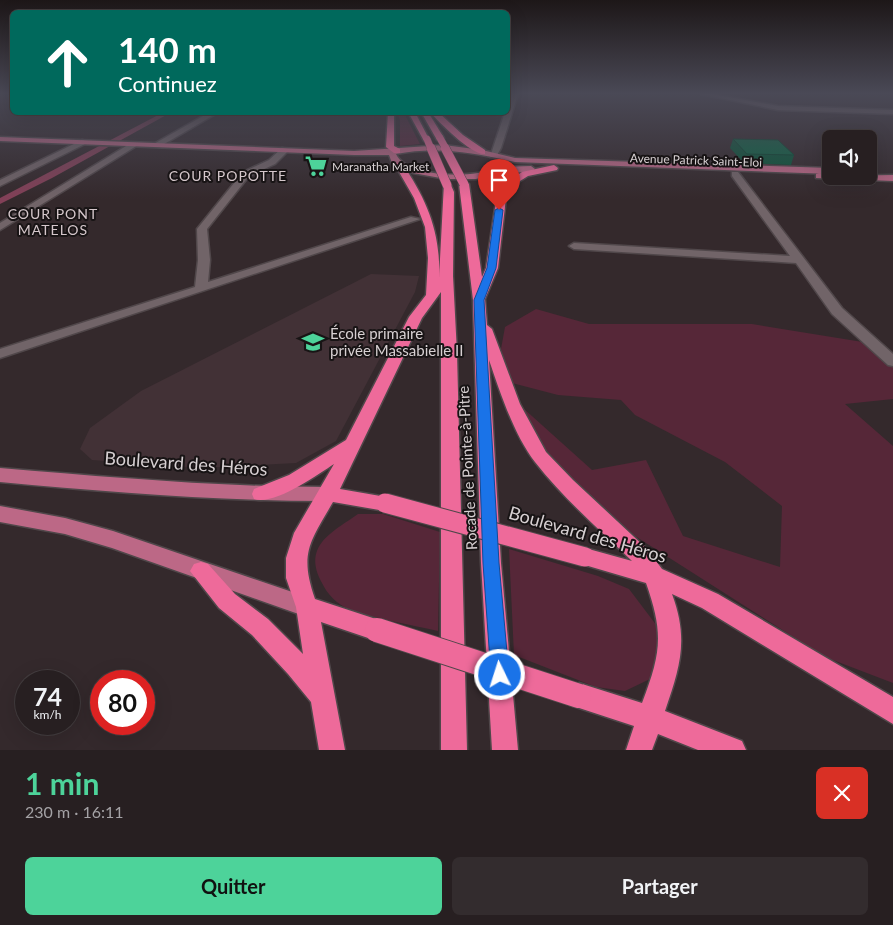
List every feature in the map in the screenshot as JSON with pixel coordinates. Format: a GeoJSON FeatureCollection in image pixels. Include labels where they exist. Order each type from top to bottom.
{"type":"FeatureCollection","features":[{"type":"Feature","properties":{"kind":"highway"},"geometry":{"type":"LineString","coordinates":[[391,129],[390,147],[421,199],[435,243],[432,296]]}},
{"type":"Feature","properties":{"kind":"highway","name":"Rocade de Pointe-à-Pitre"},"geometry":{"type":"LineString","coordinates":[[421,129],[447,186],[450,220],[447,276],[450,353],[454,750]]}},
{"type":"Feature","properties":{"kind":"highway","name":"Rocade de Pointe-à-Pitre"},"geometry":{"type":"LineString","coordinates":[[434,129],[464,184],[479,308],[491,563],[506,750]]}},
{"type":"Feature","properties":{"kind":"highway"},"geometry":{"type":"LineString","coordinates":[[452,129],[482,152]]}},
{"type":"Feature","properties":{"kind":"highway"},"geometry":{"type":"LineString","coordinates":[[503,188],[525,174],[554,168]]}},
{"type":"Feature","properties":{"kind":"highway"},"geometry":{"type":"LineString","coordinates":[[496,171],[502,175],[503,188],[492,268],[485,284],[479,308],[512,404],[540,456],[566,485],[625,538],[640,555],[654,576],[667,611],[671,636],[666,672],[639,750]]}},
{"type":"Feature","properties":{"kind":"highway"},"geometry":{"type":"LineString","coordinates":[[435,243],[447,257]]}},
{"type":"Feature","properties":{"kind":"highway"},"geometry":{"type":"LineString","coordinates":[[332,750],[307,607],[297,578],[296,558],[301,539],[328,494],[416,318],[447,276]]}},
{"type":"Feature","properties":{"kind":"highway"},"geometry":{"type":"LineString","coordinates":[[485,284],[488,337]]}},
{"type":"Feature","properties":{"kind":"highway"},"geometry":{"type":"LineString","coordinates":[[260,494],[295,480],[326,462],[354,442]]}},
{"type":"Feature","properties":{"kind":"highway","name":"Boulevard des Héros"},"geometry":{"type":"LineString","coordinates":[[328,494],[385,503],[654,576],[710,601],[893,711]]}},
{"type":"Feature","properties":{"kind":"highway"},"geometry":{"type":"LineString","coordinates":[[201,571],[227,601],[260,627],[297,665],[324,699]]}},
{"type":"Feature","properties":{"kind":"highway"},"geometry":{"type":"LineString","coordinates":[[307,607],[651,719],[733,750]]}},
{"type":"Feature","properties":{"kind":"main road"},"geometry":{"type":"LineString","coordinates":[[0,139],[354,153],[397,157]]}},
{"type":"Feature","properties":{"kind":"main road","name":"Avenue Patrick Saint-Eloi"},"geometry":{"type":"LineString","coordinates":[[397,157],[435,147],[482,152],[523,161],[822,171]]}},
{"type":"Feature","properties":{"kind":"main road"},"geometry":{"type":"LineString","coordinates":[[495,156],[500,164],[496,171]]}},
{"type":"Feature","properties":{"kind":"main road","name":"Avenue Patrick Saint-Eloi"},"geometry":{"type":"LineString","coordinates":[[397,157],[413,171],[437,175],[470,176],[496,171],[554,168],[893,178]]}},
{"type":"Feature","properties":{"kind":"main road"},"geometry":{"type":"LineString","coordinates":[[877,172],[893,173]]}},
{"type":"Feature","properties":{"kind":"main road","name":"Boulevard des Héros"},"geometry":{"type":"LineString","coordinates":[[0,475],[138,487],[260,494],[328,494]]}},
{"type":"Feature","properties":{"kind":"main road"},"geometry":{"type":"LineString","coordinates":[[0,514],[65,526],[113,540],[307,607]]}},
{"type":"Feature","properties":{"kind":"street"},"geometry":{"type":"LineString","coordinates":[[156,145],[185,129]]}},
{"type":"Feature","properties":{"kind":"street"},"geometry":{"type":"LineString","coordinates":[[495,156],[504,129]]}},
{"type":"Feature","properties":{"kind":"street"},"geometry":{"type":"LineString","coordinates":[[0,183],[86,142]]}},
{"type":"Feature","properties":{"kind":"street"},"geometry":{"type":"LineString","coordinates":[[0,227],[134,145]]}},
{"type":"Feature","properties":{"kind":"street"},"geometry":{"type":"LineString","coordinates":[[201,287],[204,260],[200,234],[202,229],[246,174],[272,162],[286,150]]}},
{"type":"Feature","properties":{"kind":"street"},"geometry":{"type":"LineString","coordinates":[[735,174],[837,311],[893,362]]}},
{"type":"Feature","properties":{"kind":"street"},"geometry":{"type":"LineString","coordinates":[[0,354],[201,287],[415,219]]}},
{"type":"Feature","properties":{"kind":"street"},"geometry":{"type":"LineString","coordinates":[[574,246],[799,260]]}},
{"type":"Feature","properties":{"kind":"shaded area"},"geometry":{"type":"Polygon","coordinates":[[[132,129],[141,129],[0,204],[0,198],[132,129]]]}},
{"type":"Feature","properties":{"kind":"shaded area"},"geometry":{"type":"Polygon","coordinates":[[[400,129],[412,129],[420,144],[400,146],[400,129]]]}},
{"type":"Feature","properties":{"kind":"shaded area","name":"École primaire privée Massabielle II"},"geometry":{"type":"Polygon","coordinates":[[[371,274],[419,276],[415,292],[336,441],[296,463],[201,468],[92,460],[80,449],[90,428],[141,391],[371,274]]]}},
{"type":"Feature","properties":{"kind":"shaded area"},"geometry":{"type":"Polygon","coordinates":[[[536,309],[589,324],[752,324],[875,344],[893,354],[893,399],[845,404],[893,446],[893,683],[825,657],[635,536],[552,467],[523,408],[592,470],[646,460],[683,536],[780,567],[782,506],[725,462],[635,415],[621,400],[558,395],[512,383],[501,349],[505,327],[536,309]]]}},
{"type":"Feature","properties":{"kind":"shaded area"},"geometry":{"type":"Polygon","coordinates":[[[358,514],[383,514],[440,532],[438,631],[360,613],[337,602],[327,591],[317,570],[315,559],[317,550],[329,534],[358,514]]]}},
{"type":"Feature","properties":{"kind":"shaded area"},"geometry":{"type":"Polygon","coordinates":[[[509,549],[598,576],[629,589],[657,626],[657,652],[650,679],[625,691],[596,687],[514,655],[509,549]]]}},
{"type":"Feature","properties":{"kind":"building"},"geometry":{"type":"Polygon","coordinates":[[[733,139],[778,140],[794,155],[747,154],[733,139]]]}},
{"type":"Feature","properties":{"kind":"place","name":"Maranatha Market"},"geometry":{"type":"Point","coordinates":[316,166]}},
{"type":"Feature","properties":{"kind":"place","name":"École primaire privée Massabielle II"},"geometry":{"type":"Point","coordinates":[313,342]}},
{"type":"Feature","properties":{"kind":"district","name":"COUR POPOTTE"},"geometry":{"type":"Point","coordinates":[228,175]}},
{"type":"Feature","properties":{"kind":"district","name":"COUR PONT MATELOS"},"geometry":{"type":"Point","coordinates":[53,222]}},
{"type":"Feature","properties":{"kind":"route"},"geometry":{"type":"LineString","coordinates":[[499,210],[492,268],[479,300],[491,563],[500,675]]}}]}
